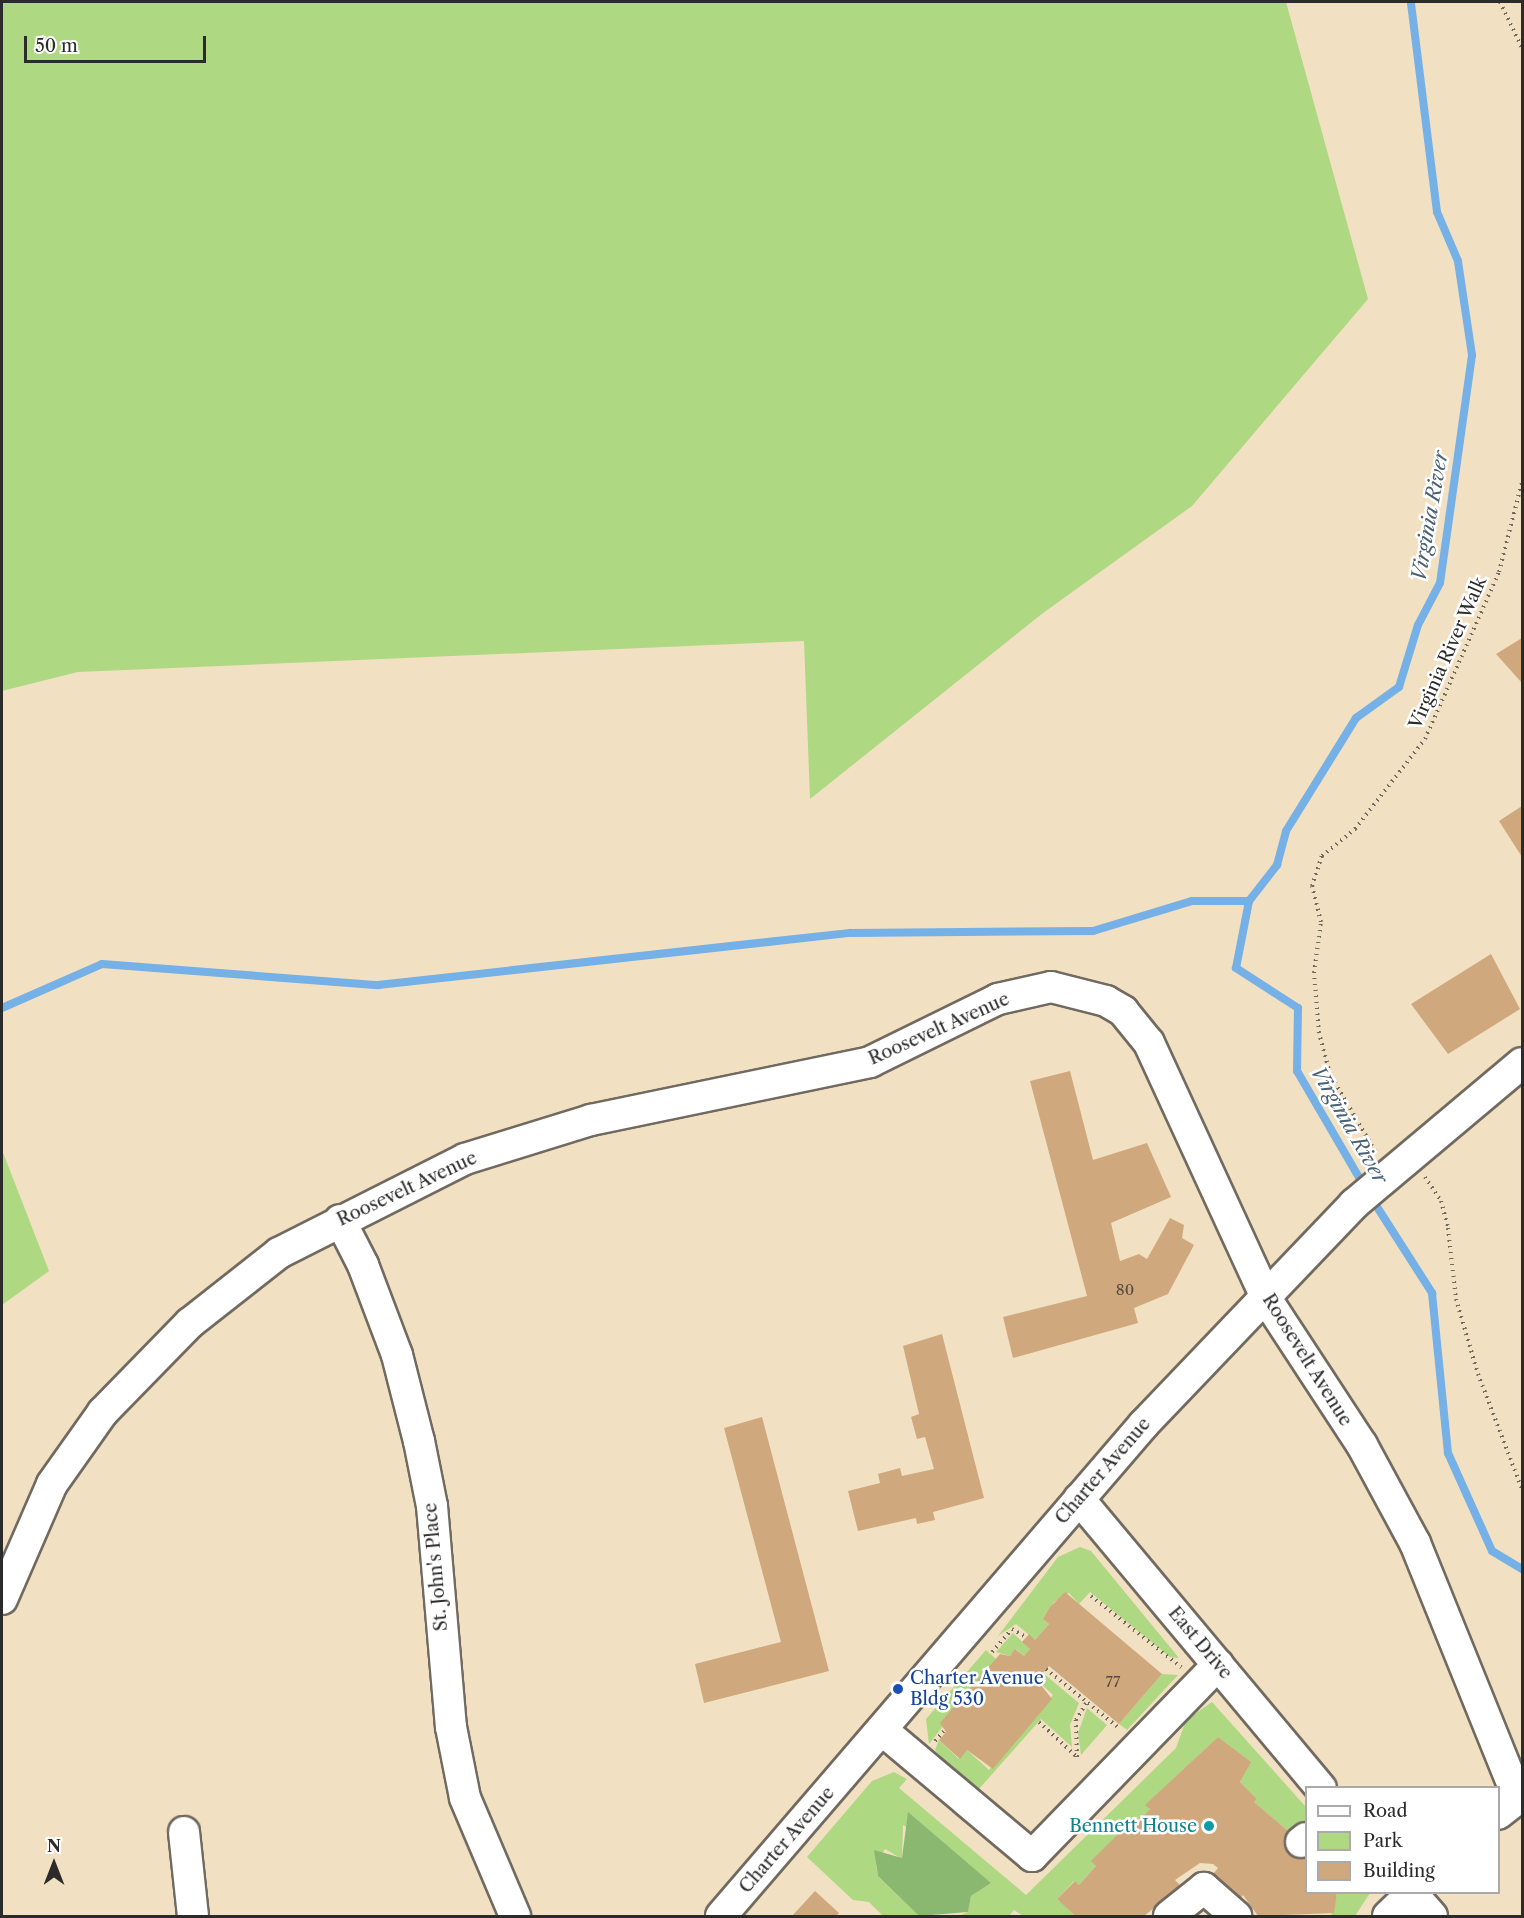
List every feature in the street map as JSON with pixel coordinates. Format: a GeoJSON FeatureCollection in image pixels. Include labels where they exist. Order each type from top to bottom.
{"type":"FeatureCollection","features":[{"type":"Feature","properties":{"kind":"street","name":"Roosevelt Avenue"},"geometry":{"type":"LineString","coordinates":[[2,1599],[52,1484],[103,1412],[190,1323],[279,1253],[340,1220],[465,1159],[591,1120],[870,1062],[998,999],[1051,987],[1106,1001],[1123,1011],[1149,1043],[1267,1300],[1362,1445],[1414,1543],[1513,1802]]}},
{"type":"Feature","properties":{"kind":"street","name":"Charter Avenue"},"geometry":{"type":"LineString","coordinates":[[721,1917],[1144,1424],[1267,1300],[1354,1204],[1522,1063]]}},
{"type":"Feature","properties":{"kind":"street","name":"St. John's Place"},"geometry":{"type":"LineString","coordinates":[[340,1220],[363,1265],[397,1355],[419,1442],[432,1506],[453,1737],[465,1798],[515,1917]]}},
{"type":"Feature","properties":{"kind":"street","name":"East Drive"},"geometry":{"type":"LineString","coordinates":[[1079,1499],[1320,1786]]}},
{"type":"Feature","properties":{"kind":"street"},"geometry":{"type":"LineString","coordinates":[[882,1730],[1032,1856],[1218,1665]]}},
{"type":"Feature","properties":{"kind":"street"},"geometry":{"type":"LineString","coordinates":[[184,1832],[193,1917]]}},
{"type":"Feature","properties":{"kind":"street"},"geometry":{"type":"LineString","coordinates":[[1169,1917],[1204,1888],[1236,1917]]}},
{"type":"Feature","properties":{"kind":"street"},"geometry":{"type":"LineString","coordinates":[[1388,1917],[1411,1894]]}},
{"type":"Feature","properties":{"kind":"street"},"geometry":{"type":"LineString","coordinates":[[1413,1894],[1432,1917]]}},
{"type":"Feature","properties":{"kind":"path"},"geometry":{"type":"LineString","coordinates":[[1500,2],[1522,48]]}},
{"type":"Feature","properties":{"kind":"path","name":"Virginia River Walk"},"geometry":{"type":"LineString","coordinates":[[1522,482],[1499,573],[1425,739],[1355,829],[1322,856],[1312,886],[1321,922],[1314,973],[1319,1033],[1330,1074],[1377,1156],[1390,1172],[1421,1173],[1441,1201],[1459,1310],[1522,1488]]}},
{"type":"Feature","properties":{"kind":"path"},"geometry":{"type":"LineString","coordinates":[[1091,1596],[1172,1664],[1185,1669]]}},
{"type":"Feature","properties":{"kind":"path"},"geometry":{"type":"LineString","coordinates":[[992,1652],[1012,1629],[1026,1637]]}},
{"type":"Feature","properties":{"kind":"path"},"geometry":{"type":"LineString","coordinates":[[987,1647],[998,1657]]}},
{"type":"Feature","properties":{"kind":"path"},"geometry":{"type":"LineString","coordinates":[[1046,1669],[1126,1734]]}},
{"type":"Feature","properties":{"kind":"path"},"geometry":{"type":"LineString","coordinates":[[1039,1722],[1077,1757],[1076,1720],[1087,1702]]}},
{"type":"Feature","properties":{"kind":"green space"},"geometry":{"type":"Polygon","coordinates":[[[2,2],[1286,2],[1368,299],[1192,506],[1043,613],[810,799],[804,641],[78,672],[2,691],[2,2]]]}},
{"type":"Feature","properties":{"kind":"green space"},"geometry":{"type":"Polygon","coordinates":[[[2,1150],[49,1271],[2,1305],[2,1150]]]}},
{"type":"Feature","properties":{"kind":"green space"},"geometry":{"type":"Polygon","coordinates":[[[1080,1547],[1091,1551],[1179,1658],[1170,1657],[1090,1592],[1079,1604],[1069,1593],[1054,1602],[1043,1619],[1049,1624],[1035,1640],[1016,1624],[998,1636],[1058,1557],[1080,1547]]]}},
{"type":"Feature","properties":{"kind":"green space"},"geometry":{"type":"Polygon","coordinates":[[[1013,1633],[1030,1649],[1024,1656],[1016,1649],[1010,1656],[996,1652],[1013,1633]]]}},
{"type":"Feature","properties":{"kind":"green space"},"geometry":{"type":"Polygon","coordinates":[[[986,1650],[996,1659],[929,1744],[926,1719],[986,1650]]]}},
{"type":"Feature","properties":{"kind":"green space"},"geometry":{"type":"Polygon","coordinates":[[[1043,1673],[1079,1703],[1070,1725],[1072,1747],[1041,1719],[978,1790],[939,1763],[942,1759],[935,1750],[939,1740],[959,1759],[967,1750],[989,1770],[1053,1695],[1037,1680],[1043,1673]]]}},
{"type":"Feature","properties":{"kind":"green space"},"geometry":{"type":"Polygon","coordinates":[[[1162,1674],[1178,1675],[1127,1730],[1119,1724],[1162,1674]]]}},
{"type":"Feature","properties":{"kind":"green space"},"geometry":{"type":"Polygon","coordinates":[[[1212,1702],[1305,1806],[1305,1825],[1293,1835],[1254,1802],[1257,1799],[1240,1782],[1250,1762],[1218,1737],[1146,1805],[1150,1809],[1132,1828],[1128,1824],[1092,1861],[1096,1866],[1079,1885],[1074,1881],[1057,1899],[1075,1916],[1023,1916],[1014,1910],[1009,1916],[959,1916],[968,1912],[971,1896],[991,1883],[903,1825],[902,1859],[885,1849],[876,1865],[878,1876],[919,1916],[883,1916],[869,1902],[853,1900],[807,1857],[872,1781],[894,1772],[907,1779],[899,1788],[1026,1895],[1176,1748],[1186,1720],[1212,1702]]]}},
{"type":"Feature","properties":{"kind":"green space"},"geometry":{"type":"Polygon","coordinates":[[[1087,1708],[1107,1725],[1081,1755],[1078,1733],[1087,1708]]]}},
{"type":"Feature","properties":{"kind":"green space"},"geometry":{"type":"Polygon","coordinates":[[[908,1812],[991,1883],[971,1896],[968,1912],[919,1916],[878,1876],[874,1850],[902,1858],[908,1812]]]}},
{"type":"Feature","properties":{"kind":"green space"},"geometry":{"type":"Polygon","coordinates":[[[1337,1894],[1369,1894],[1355,1916],[1331,1916],[1337,1894]]]}},
{"type":"Feature","properties":{"kind":"building"},"geometry":{"type":"Polygon","coordinates":[[[1522,638],[1522,683],[1496,654],[1522,638]]]}},
{"type":"Feature","properties":{"kind":"building"},"geometry":{"type":"Polygon","coordinates":[[[1522,806],[1522,857],[1499,821],[1522,806]]]}},
{"type":"Feature","properties":{"kind":"building"},"geometry":{"type":"Polygon","coordinates":[[[1491,954],[1520,1009],[1448,1054],[1411,1004],[1491,954]]]}},
{"type":"Feature","properties":{"kind":"building"},"geometry":{"type":"Polygon","coordinates":[[[1070,1071],[1093,1160],[1147,1143],[1171,1197],[1111,1223],[1120,1261],[1139,1254],[1147,1259],[1170,1218],[1184,1225],[1182,1238],[1194,1245],[1168,1294],[1134,1308],[1138,1323],[1013,1358],[1003,1317],[1087,1296],[1030,1081],[1070,1071]]]}},
{"type":"Feature","properties":{"kind":"building"},"geometry":{"type":"Polygon","coordinates":[[[942,1334],[984,1498],[933,1512],[935,1520],[917,1524],[916,1518],[858,1531],[848,1491],[880,1483],[878,1474],[900,1468],[902,1476],[934,1469],[925,1437],[917,1439],[911,1417],[919,1414],[903,1346],[942,1334]]]}},
{"type":"Feature","properties":{"kind":"building"},"geometry":{"type":"Polygon","coordinates":[[[762,1417],[829,1671],[704,1703],[695,1664],[781,1642],[724,1428],[762,1417]]]}},
{"type":"Feature","properties":{"kind":"building"},"geometry":{"type":"Polygon","coordinates":[[[1065,1592],[1162,1674],[1119,1724],[1049,1666],[1037,1680],[1052,1699],[993,1769],[967,1750],[960,1759],[939,1740],[946,1732],[940,1723],[1000,1654],[1010,1656],[1015,1649],[1024,1656],[1030,1649],[1022,1642],[1029,1634],[1035,1640],[1049,1624],[1043,1619],[1050,1607],[1065,1592]]]}},
{"type":"Feature","properties":{"kind":"building","name":"Bennett House"},"geometry":{"type":"Polygon","coordinates":[[[1218,1737],[1251,1762],[1240,1782],[1257,1799],[1254,1802],[1301,1842],[1305,1852],[1305,1894],[1337,1894],[1334,1913],[1258,1916],[1243,1895],[1240,1899],[1213,1874],[1218,1868],[1213,1864],[1200,1863],[1175,1880],[1181,1886],[1144,1916],[1075,1916],[1057,1899],[1075,1881],[1079,1885],[1096,1866],[1091,1861],[1128,1824],[1132,1828],[1150,1809],[1145,1805],[1218,1737]]]}},
{"type":"Feature","properties":{"kind":"building"},"geometry":{"type":"Polygon","coordinates":[[[815,1891],[839,1913],[836,1916],[792,1916],[815,1891]]]}},
{"type":"Feature","properties":{"kind":"waterway","name":"Virginia River"},"geometry":{"type":"LineString","coordinates":[[1364,1186],[1297,1071],[1298,1008],[1236,968],[1249,901],[1277,865],[1286,831],[1356,718],[1399,687],[1418,625],[1440,583],[1472,355],[1458,261],[1437,212],[1411,2]]}},
{"type":"Feature","properties":{"kind":"waterway"},"geometry":{"type":"LineString","coordinates":[[2,1008],[102,964],[378,985],[850,933],[1093,931],[1192,901],[1249,901]]}},
{"type":"Feature","properties":{"kind":"waterway","name":"Virginia River"},"geometry":{"type":"LineString","coordinates":[[1372,1199],[1432,1293],[1448,1453],[1492,1551],[1522,1569]]}},
{"type":"Feature","properties":{"kind":"place","name":"Charter Avenue Bldg 530"},"geometry":{"type":"Point","coordinates":[898,1689]}},
{"type":"Feature","properties":{"kind":"place","name":"Bennett House"},"geometry":{"type":"Point","coordinates":[1209,1826]}}]}
